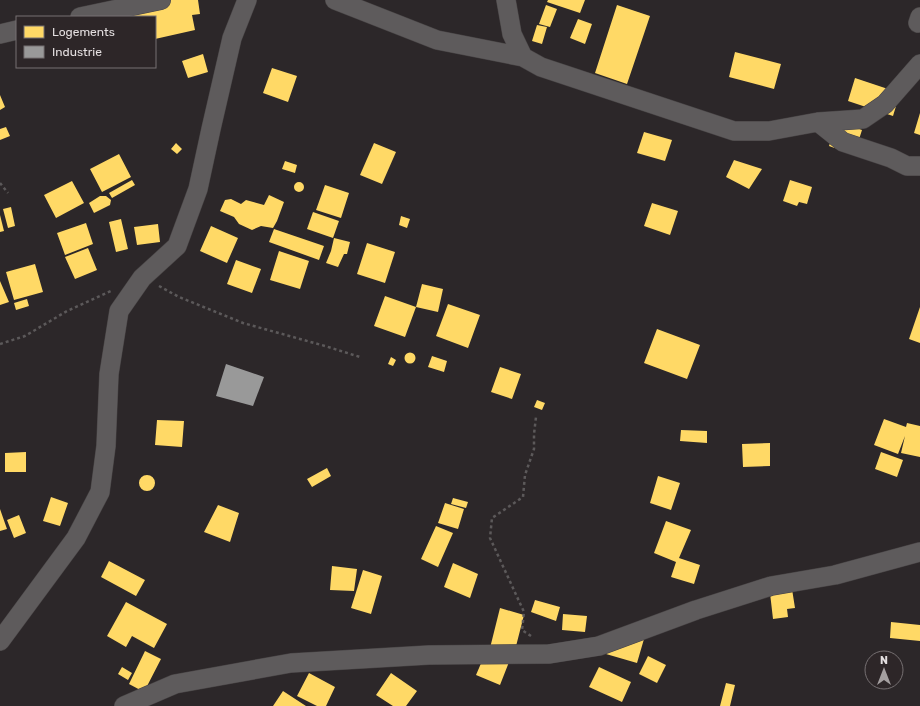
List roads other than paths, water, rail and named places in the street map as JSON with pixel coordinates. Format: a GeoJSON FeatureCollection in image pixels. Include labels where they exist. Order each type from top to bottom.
{"type":"FeatureCollection","features":[{"type":"Feature","properties":{"kind":"street"},"geometry":{"type":"LineString","coordinates":[[85,16],[161,0]]}},
{"type":"Feature","properties":{"kind":"street"},"geometry":{"type":"LineString","coordinates":[[0,641],[76,538],[100,492],[106,446],[109,374],[119,311],[142,278],[177,246],[198,189],[232,38],[247,0]]}},
{"type":"Feature","properties":{"kind":"street"},"geometry":{"type":"LineString","coordinates":[[335,0],[437,40],[523,56],[541,67],[734,131],[769,131],[818,122],[863,119],[885,104],[920,64]]}},
{"type":"Feature","properties":{"kind":"street"},"geometry":{"type":"LineString","coordinates":[[506,0],[512,34],[523,56]]}},
{"type":"Feature","properties":{"kind":"street"},"geometry":{"type":"LineString","coordinates":[[0,34],[16,30]]}},
{"type":"Feature","properties":{"kind":"street"},"geometry":{"type":"LineString","coordinates":[[818,122],[843,142],[891,158],[907,166],[920,166]]}},
{"type":"Feature","properties":{"kind":"street"},"geometry":{"type":"LineString","coordinates":[[124,706],[175,684],[291,663],[429,655],[549,654],[599,646],[696,610],[771,586],[836,575],[920,552]]}}]}
